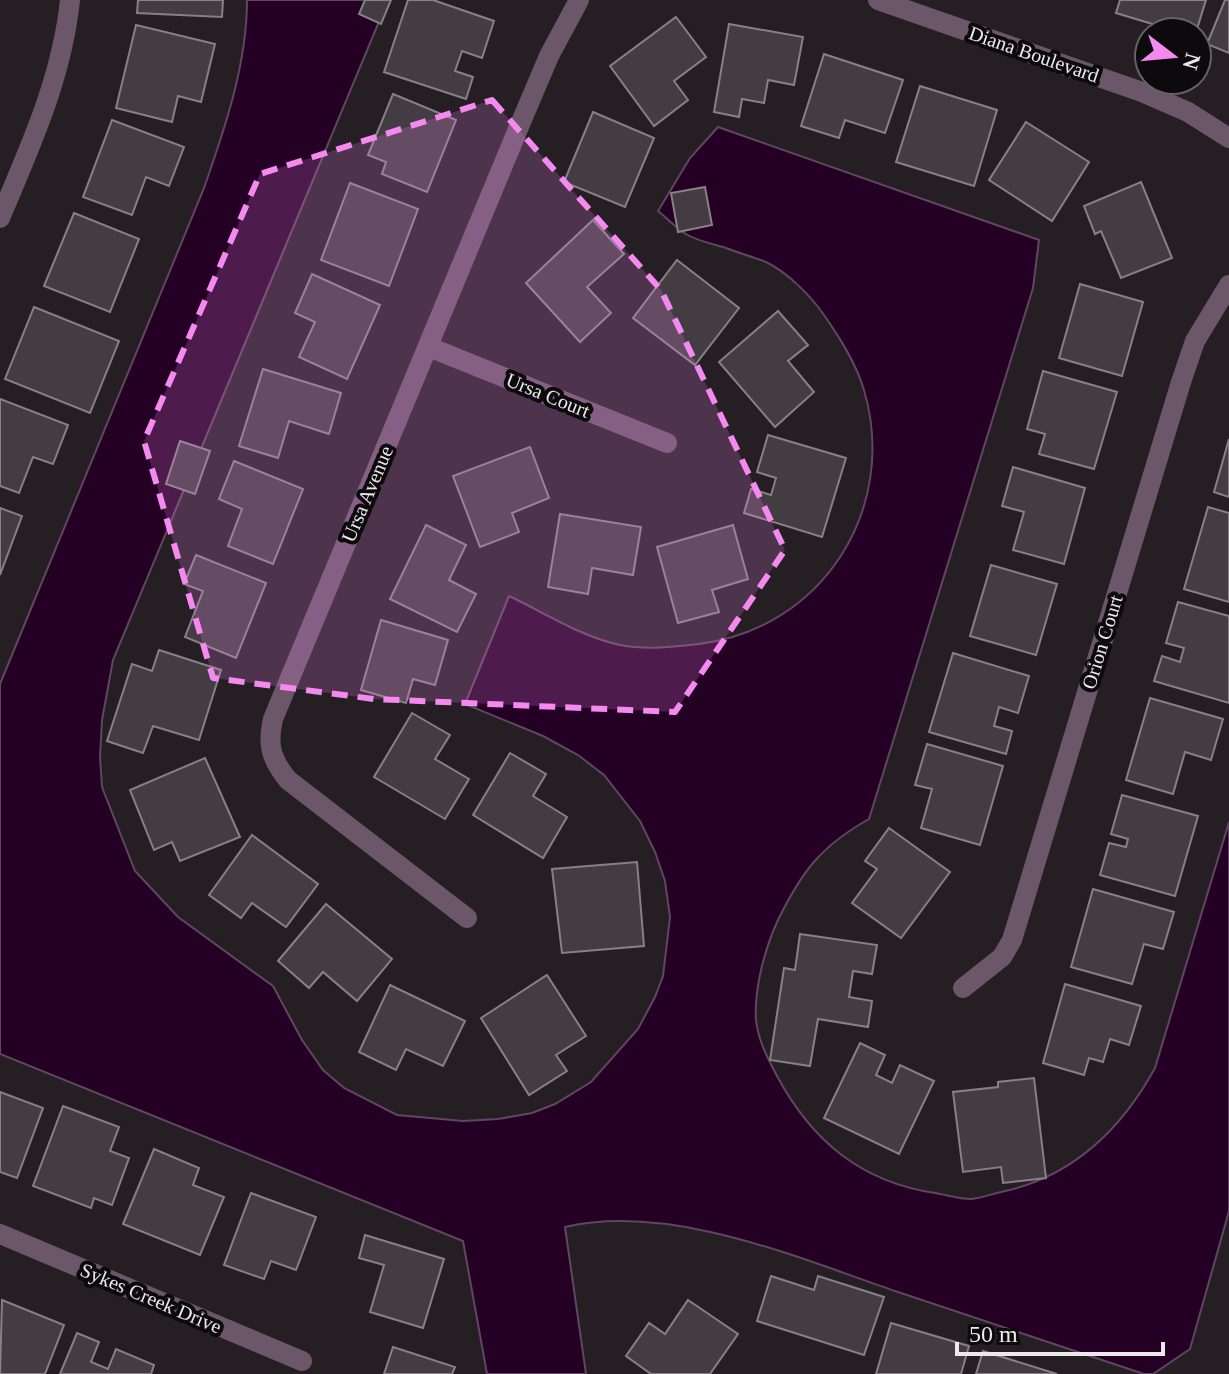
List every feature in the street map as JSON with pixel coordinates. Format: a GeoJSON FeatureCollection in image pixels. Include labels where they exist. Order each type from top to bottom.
{"type":"FeatureCollection","features":[{"type":"Feature","properties":{"kind":"street"},"geometry":{"type":"LineString","coordinates":[[0,218],[7,183],[42,120],[68,25],[70,0]]}},
{"type":"Feature","properties":{"kind":"street","name":"Ursa Avenue"},"geometry":{"type":"LineString","coordinates":[[467,918],[288,780],[276,765],[269,737],[273,719],[549,56],[579,0]]}},
{"type":"Feature","properties":{"kind":"street","name":"Diana Boulevard"},"geometry":{"type":"LineString","coordinates":[[878,0],[1142,92],[1188,112],[1229,138]]}},
{"type":"Feature","properties":{"kind":"street","name":"Orion Court"},"geometry":{"type":"LineString","coordinates":[[963,988],[1002,957],[1012,940],[1181,382],[1195,341],[1229,285]]}},
{"type":"Feature","properties":{"kind":"street","name":"Ursa Court"},"geometry":{"type":"LineString","coordinates":[[429,347],[667,443]]}},
{"type":"Feature","properties":{"kind":"street","name":"Sykes Creek Drive"},"geometry":{"type":"LineString","coordinates":[[0,1234],[302,1361]]}},
{"type":"Feature","properties":{"kind":"highlighted area"},"geometry":{"type":"Polygon","coordinates":[[[492,100],[661,290],[785,550],[675,712],[374,699],[213,678],[144,441],[260,174],[492,100]]]}},
{"type":"Feature","properties":{"kind":"shaded area"},"geometry":{"type":"Polygon","coordinates":[[[247,0],[388,0],[113,660],[102,720],[102,787],[135,871],[178,917],[273,986],[302,1040],[323,1070],[344,1088],[397,1115],[463,1121],[498,1119],[532,1113],[555,1104],[591,1082],[638,1029],[663,976],[670,917],[665,881],[640,821],[604,775],[578,755],[543,736],[465,704],[509,596],[578,630],[630,647],[699,644],[743,634],[782,615],[814,588],[841,556],[860,519],[870,478],[872,434],[864,390],[847,351],[819,308],[798,285],[774,266],[690,236],[658,211],[690,158],[718,127],[1039,240],[1033,288],[869,819],[838,839],[814,861],[787,903],[773,931],[761,968],[756,1020],[759,1035],[777,1076],[806,1120],[841,1155],[862,1168],[908,1187],[971,1199],[1027,1185],[1051,1175],[1072,1163],[1110,1131],[1142,1091],[1155,1068],[1229,822],[1229,1211],[1190,1349],[1153,1374],[1144,1374],[775,1249],[689,1228],[647,1222],[605,1221],[565,1227],[586,1374],[487,1374],[463,1241],[0,1054],[0,684],[204,188],[239,72],[247,0]]]}},
{"type":"Feature","properties":{"kind":"building"},"geometry":{"type":"Polygon","coordinates":[[[138,0],[223,0],[222,17],[137,13],[138,0]]]}},
{"type":"Feature","properties":{"kind":"building"},"geometry":{"type":"Polygon","coordinates":[[[365,0],[391,0],[381,24],[359,14],[365,0]]]}},
{"type":"Feature","properties":{"kind":"building"},"geometry":{"type":"Polygon","coordinates":[[[408,0],[433,0],[494,21],[482,58],[462,51],[455,71],[473,77],[466,99],[384,72],[408,0]]]}},
{"type":"Feature","properties":{"kind":"building"},"geometry":{"type":"Polygon","coordinates":[[[1120,0],[1206,0],[1201,16],[1133,18],[1116,13],[1120,0]]]}},
{"type":"Feature","properties":{"kind":"building"},"geometry":{"type":"Polygon","coordinates":[[[1225,0],[1229,0],[1229,53],[1213,46],[1213,29],[1225,0]]]}},
{"type":"Feature","properties":{"kind":"building"},"geometry":{"type":"Polygon","coordinates":[[[676,17],[706,57],[674,81],[688,100],[654,126],[610,66],[676,17]]]}},
{"type":"Feature","properties":{"kind":"building"},"geometry":{"type":"Polygon","coordinates":[[[729,24],[803,37],[794,85],[768,80],[764,103],[742,99],[739,117],[714,112],[729,24]]]}},
{"type":"Feature","properties":{"kind":"building"},"geometry":{"type":"Polygon","coordinates":[[[136,25],[215,44],[201,102],[178,96],[172,122],[116,108],[136,25]]]}},
{"type":"Feature","properties":{"kind":"building"},"geometry":{"type":"Polygon","coordinates":[[[824,54],[903,80],[885,133],[845,120],[839,138],[801,126],[824,54]]]}},
{"type":"Feature","properties":{"kind":"building"},"geometry":{"type":"Polygon","coordinates":[[[920,86],[997,110],[974,186],[896,162],[920,86]]]}},
{"type":"Feature","properties":{"kind":"building"},"geometry":{"type":"Polygon","coordinates":[[[393,94],[456,120],[427,192],[382,174],[386,162],[368,155],[393,94]]]}},
{"type":"Feature","properties":{"kind":"building"},"geometry":{"type":"Polygon","coordinates":[[[593,112],[654,138],[625,207],[564,182],[593,112]]]}},
{"type":"Feature","properties":{"kind":"building"},"geometry":{"type":"Polygon","coordinates":[[[112,120],[184,147],[169,186],[146,177],[132,215],[83,197],[112,120]]]}},
{"type":"Feature","properties":{"kind":"building"},"geometry":{"type":"Polygon","coordinates":[[[1026,122],[1089,162],[1052,221],[989,180],[1026,122]]]}},
{"type":"Feature","properties":{"kind":"building"},"geometry":{"type":"Polygon","coordinates":[[[1141,182],[1172,258],[1121,278],[1101,231],[1095,234],[1084,206],[1141,182]]]}},
{"type":"Feature","properties":{"kind":"building"},"geometry":{"type":"Polygon","coordinates":[[[350,183],[418,209],[389,286],[321,260],[350,183]]]}},
{"type":"Feature","properties":{"kind":"building"},"geometry":{"type":"Polygon","coordinates":[[[705,187],[712,225],[678,232],[671,193],[705,187]]]}},
{"type":"Feature","properties":{"kind":"building"},"geometry":{"type":"Polygon","coordinates":[[[74,213],[139,239],[110,312],[44,286],[74,213]]]}},
{"type":"Feature","properties":{"kind":"building"},"geometry":{"type":"Polygon","coordinates":[[[593,220],[624,254],[587,287],[611,313],[580,342],[526,283],[593,220]]]}},
{"type":"Feature","properties":{"kind":"building"},"geometry":{"type":"Polygon","coordinates":[[[677,260],[739,308],[695,365],[633,318],[677,260]]]}},
{"type":"Feature","properties":{"kind":"building"},"geometry":{"type":"Polygon","coordinates":[[[312,274],[380,305],[347,379],[299,357],[315,322],[295,313],[312,274]]]}},
{"type":"Feature","properties":{"kind":"building"},"geometry":{"type":"Polygon","coordinates":[[[1080,284],[1143,302],[1122,376],[1059,358],[1080,284]]]}},
{"type":"Feature","properties":{"kind":"building"},"geometry":{"type":"Polygon","coordinates":[[[34,307],[119,341],[90,413],[5,379],[34,307]]]}},
{"type":"Feature","properties":{"kind":"building"},"geometry":{"type":"Polygon","coordinates":[[[778,311],[808,345],[788,361],[814,392],[775,427],[719,362],[778,311]]]}},
{"type":"Feature","properties":{"kind":"building"},"geometry":{"type":"Polygon","coordinates":[[[263,369],[341,393],[329,434],[289,421],[278,458],[239,446],[263,369]]]}},
{"type":"Feature","properties":{"kind":"building"},"geometry":{"type":"Polygon","coordinates":[[[1043,371],[1117,392],[1094,469],[1039,454],[1045,434],[1027,429],[1043,371]]]}},
{"type":"Feature","properties":{"kind":"building"},"geometry":{"type":"Polygon","coordinates":[[[0,399],[68,425],[53,464],[33,457],[19,493],[0,486],[0,399]]]}},
{"type":"Feature","properties":{"kind":"building"},"geometry":{"type":"Polygon","coordinates":[[[768,435],[846,458],[822,537],[744,513],[751,489],[771,495],[776,478],[757,472],[768,435]]]}},
{"type":"Feature","properties":{"kind":"building"},"geometry":{"type":"Polygon","coordinates":[[[1229,439],[1229,497],[1214,492],[1229,439]]]}},
{"type":"Feature","properties":{"kind":"building"},"geometry":{"type":"Polygon","coordinates":[[[180,441],[210,451],[195,494],[166,484],[180,441]]]}},
{"type":"Feature","properties":{"kind":"building"},"geometry":{"type":"Polygon","coordinates":[[[530,447],[549,498],[512,513],[519,532],[480,547],[453,476],[530,447]]]}},
{"type":"Feature","properties":{"kind":"building"},"geometry":{"type":"Polygon","coordinates":[[[234,461],[303,489],[273,564],[228,546],[242,509],[219,499],[234,461]]]}},
{"type":"Feature","properties":{"kind":"building"},"geometry":{"type":"Polygon","coordinates":[[[1013,467],[1085,488],[1064,564],[1013,550],[1024,512],[1002,506],[1013,467]]]}},
{"type":"Feature","properties":{"kind":"building"},"geometry":{"type":"Polygon","coordinates":[[[1208,507],[1229,513],[1229,602],[1184,589],[1208,507]]]}},
{"type":"Feature","properties":{"kind":"building"},"geometry":{"type":"Polygon","coordinates":[[[0,508],[22,516],[0,575],[0,508]]]}},
{"type":"Feature","properties":{"kind":"building"},"geometry":{"type":"Polygon","coordinates":[[[560,514],[641,527],[633,575],[592,568],[588,594],[548,587],[560,514]]]}},
{"type":"Feature","properties":{"kind":"building"},"geometry":{"type":"Polygon","coordinates":[[[426,525],[466,545],[449,580],[476,594],[457,632],[390,599],[426,525]]]}},
{"type":"Feature","properties":{"kind":"building"},"geometry":{"type":"Polygon","coordinates":[[[733,525],[748,579],[712,590],[719,612],[678,623],[657,547],[733,525]]]}},
{"type":"Feature","properties":{"kind":"building"},"geometry":{"type":"Polygon","coordinates":[[[196,555],[266,583],[236,658],[185,637],[203,591],[184,584],[196,555]]]}},
{"type":"Feature","properties":{"kind":"building"},"geometry":{"type":"Polygon","coordinates":[[[991,565],[1057,584],[1036,655],[970,636],[991,565]]]}},
{"type":"Feature","properties":{"kind":"building"},"geometry":{"type":"Polygon","coordinates":[[[1178,602],[1229,616],[1229,703],[1154,681],[1162,656],[1180,662],[1184,648],[1166,643],[1178,602]]]}},
{"type":"Feature","properties":{"kind":"building"},"geometry":{"type":"Polygon","coordinates":[[[381,620],[448,640],[435,685],[413,679],[406,703],[361,690],[381,620]]]}},
{"type":"Feature","properties":{"kind":"building"},"geometry":{"type":"Polygon","coordinates":[[[159,650],[221,670],[199,740],[153,726],[143,753],[107,741],[132,664],[152,671],[159,650]]]}},
{"type":"Feature","properties":{"kind":"building"},"geometry":{"type":"Polygon","coordinates":[[[953,653],[1029,676],[1018,713],[999,707],[994,726],[1012,731],[1006,754],[929,732],[953,653]]]}},
{"type":"Feature","properties":{"kind":"building"},"geometry":{"type":"Polygon","coordinates":[[[1150,698],[1223,719],[1211,760],[1185,752],[1173,794],[1126,780],[1150,698]]]}},
{"type":"Feature","properties":{"kind":"building"},"geometry":{"type":"Polygon","coordinates":[[[412,713],[450,735],[435,759],[469,779],[445,819],[374,777],[412,713]]]}},
{"type":"Feature","properties":{"kind":"building"},"geometry":{"type":"Polygon","coordinates":[[[927,744],[1003,766],[980,845],[921,828],[932,789],[915,785],[927,744]]]}},
{"type":"Feature","properties":{"kind":"building"},"geometry":{"type":"Polygon","coordinates":[[[510,753],[546,774],[533,796],[567,817],[543,858],[473,815],[510,753]]]}},
{"type":"Feature","properties":{"kind":"building"},"geometry":{"type":"Polygon","coordinates":[[[205,758],[240,837],[180,861],[172,842],[154,850],[130,790],[205,758]]]}},
{"type":"Feature","properties":{"kind":"building"},"geometry":{"type":"Polygon","coordinates":[[[1122,795],[1198,816],[1175,896],[1100,875],[1109,843],[1126,847],[1128,839],[1111,834],[1122,795]]]}},
{"type":"Feature","properties":{"kind":"building"},"geometry":{"type":"Polygon","coordinates":[[[889,828],[950,872],[901,938],[852,903],[877,869],[865,861],[889,828]]]}},
{"type":"Feature","properties":{"kind":"building"},"geometry":{"type":"Polygon","coordinates":[[[252,835],[318,884],[286,927],[252,903],[241,918],[209,895],[252,835]]]}},
{"type":"Feature","properties":{"kind":"building"},"geometry":{"type":"Polygon","coordinates":[[[637,862],[644,946],[562,953],[552,869],[637,862]]]}},
{"type":"Feature","properties":{"kind":"building"},"geometry":{"type":"Polygon","coordinates":[[[1093,889],[1174,912],[1163,949],[1144,944],[1132,984],[1071,967],[1093,889]]]}},
{"type":"Feature","properties":{"kind":"building"},"geometry":{"type":"Polygon","coordinates":[[[326,904],[392,959],[357,1001],[323,972],[309,988],[278,961],[326,904]]]}},
{"type":"Feature","properties":{"kind":"building"},"geometry":{"type":"Polygon","coordinates":[[[800,934],[877,945],[872,974],[853,971],[849,997],[872,1001],[868,1027],[818,1019],[810,1066],[770,1060],[784,968],[795,970],[800,934]]]}},
{"type":"Feature","properties":{"kind":"building"},"geometry":{"type":"Polygon","coordinates":[[[547,975],[586,1036],[556,1055],[567,1071],[529,1095],[481,1018],[547,975]]]}},
{"type":"Feature","properties":{"kind":"building"},"geometry":{"type":"Polygon","coordinates":[[[1065,984],[1141,1006],[1129,1045],[1110,1039],[1103,1062],[1089,1058],[1084,1075],[1043,1063],[1065,984]]]}},
{"type":"Feature","properties":{"kind":"building"},"geometry":{"type":"Polygon","coordinates":[[[390,985],[465,1021],[443,1066],[406,1049],[396,1070],[359,1052],[390,985]]]}},
{"type":"Feature","properties":{"kind":"building"},"geometry":{"type":"Polygon","coordinates":[[[860,1043],[885,1055],[876,1075],[892,1083],[900,1065],[934,1081],[899,1154],[824,1118],[860,1043]]]}},
{"type":"Feature","properties":{"kind":"building"},"geometry":{"type":"Polygon","coordinates":[[[1034,1078],[1046,1178],[1003,1183],[1001,1167],[963,1172],[953,1092],[998,1087],[998,1082],[1034,1078]]]}},
{"type":"Feature","properties":{"kind":"building"},"geometry":{"type":"Polygon","coordinates":[[[0,1092],[43,1108],[17,1178],[0,1172],[0,1092]]]}},
{"type":"Feature","properties":{"kind":"building"},"geometry":{"type":"Polygon","coordinates":[[[63,1106],[119,1127],[110,1151],[129,1158],[112,1205],[94,1198],[91,1208],[33,1186],[63,1106]]]}},
{"type":"Feature","properties":{"kind":"building"},"geometry":{"type":"Polygon","coordinates":[[[154,1149],[199,1168],[193,1185],[224,1197],[200,1255],[123,1224],[154,1149]]]}},
{"type":"Feature","properties":{"kind":"building"},"geometry":{"type":"Polygon","coordinates":[[[251,1193],[316,1217],[296,1270],[271,1261],[264,1279],[224,1265],[251,1193]]]}},
{"type":"Feature","properties":{"kind":"building"},"geometry":{"type":"Polygon","coordinates":[[[365,1235],[444,1259],[423,1328],[370,1312],[384,1265],[359,1258],[365,1235]]]}},
{"type":"Feature","properties":{"kind":"building"},"geometry":{"type":"Polygon","coordinates":[[[771,1276],[814,1290],[818,1276],[884,1297],[864,1355],[757,1321],[771,1276]]]}},
{"type":"Feature","properties":{"kind":"building"},"geometry":{"type":"Polygon","coordinates":[[[2,1300],[64,1325],[45,1374],[0,1374],[2,1300]]]}},
{"type":"Feature","properties":{"kind":"building"},"geometry":{"type":"Polygon","coordinates":[[[688,1300],[738,1334],[710,1374],[651,1374],[626,1356],[649,1323],[665,1334],[688,1300]]]}},
{"type":"Feature","properties":{"kind":"building"},"geometry":{"type":"Polygon","coordinates":[[[891,1323],[969,1346],[961,1374],[876,1374],[891,1323]]]}},
{"type":"Feature","properties":{"kind":"building"},"geometry":{"type":"Polygon","coordinates":[[[77,1333],[99,1342],[91,1362],[108,1369],[116,1349],[154,1365],[151,1374],[60,1374],[77,1333]]]}},
{"type":"Feature","properties":{"kind":"building"},"geometry":{"type":"Polygon","coordinates":[[[393,1347],[455,1367],[452,1374],[384,1374],[393,1347]]]}},
{"type":"Feature","properties":{"kind":"building"},"geometry":{"type":"Polygon","coordinates":[[[983,1351],[1057,1374],[976,1374],[983,1351]]]}}]}
